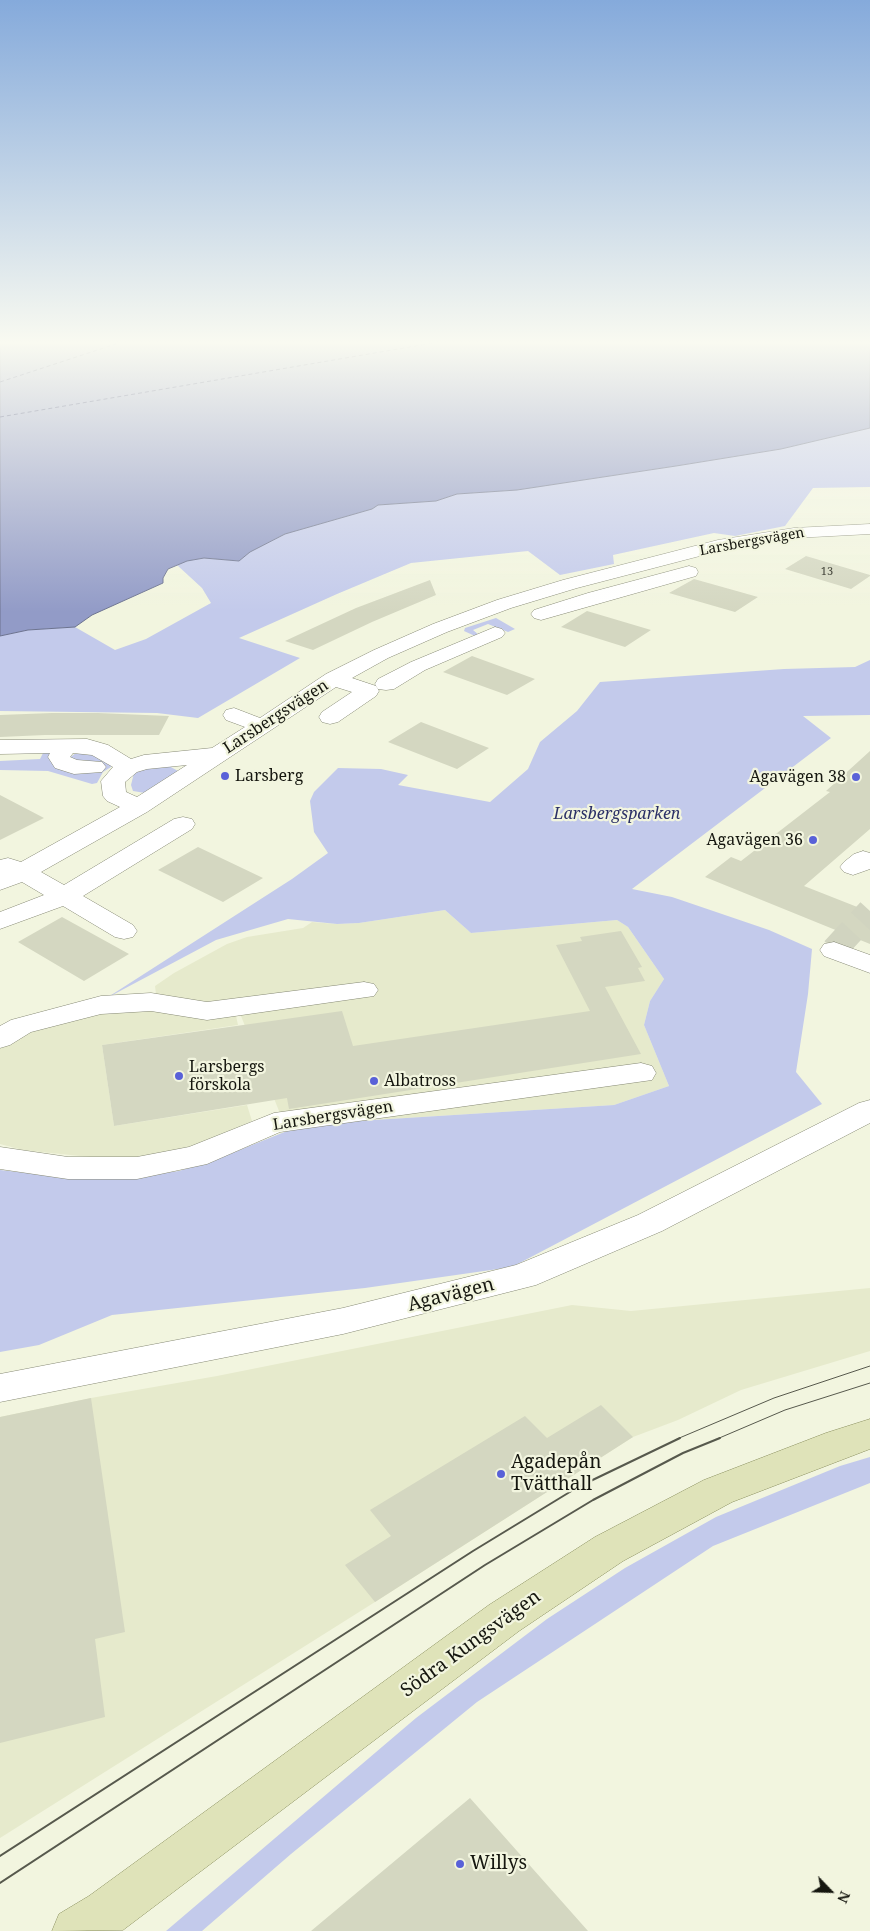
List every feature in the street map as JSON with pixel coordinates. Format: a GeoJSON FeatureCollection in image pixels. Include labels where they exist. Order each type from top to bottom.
{"type":"FeatureCollection","features":[{"type":"Feature","properties":{"kind":"main road","name":"Södra Kungsvägen"},"geometry":{"type":"LineString","coordinates":[[89,1925],[504,1618],[609,1549],[718,1491],[839,1444],[870,1434]]}},
{"type":"Feature","properties":{"kind":"street","name":"Larsbergsvägen"},"geometry":{"type":"LineString","coordinates":[[541,614],[692,565],[762,537],[870,529]]}},
{"type":"Feature","properties":{"kind":"street","name":"Larsbergsvägen"},"geometry":{"type":"LineString","coordinates":[[824,531],[834,542],[845,546],[870,544]]}},
{"type":"Feature","properties":{"kind":"street","name":"Larsbergsvägen"},"geometry":{"type":"LineString","coordinates":[[8,872],[138,807],[334,679],[380,654],[440,628],[504,604],[570,584],[692,565]]}},
{"type":"Feature","properties":{"kind":"street"},"geometry":{"type":"LineString","coordinates":[[570,584],[595,598]]}},
{"type":"Feature","properties":{"kind":"street"},"geometry":{"type":"LineString","coordinates":[[440,628],[471,642]]}},
{"type":"Feature","properties":{"kind":"street"},"geometry":{"type":"LineString","coordinates":[[386,684],[418,666],[495,633]]}},
{"type":"Feature","properties":{"kind":"street","name":"Larsbergsvägen"},"geometry":{"type":"LineString","coordinates":[[330,717],[368,691],[334,679]]}},
{"type":"Feature","properties":{"kind":"street"},"geometry":{"type":"LineString","coordinates":[[234,715],[261,726]]}},
{"type":"Feature","properties":{"kind":"street"},"geometry":{"type":"LineString","coordinates":[[65,746],[59,757],[63,763],[74,767],[94,767]]}},
{"type":"Feature","properties":{"kind":"street"},"geometry":{"type":"LineString","coordinates":[[0,747],[86,746],[100,750],[129,767],[113,781],[115,796],[138,807]]}},
{"type":"Feature","properties":{"kind":"street","name":"Larsbergsvägen"},"geometry":{"type":"LineString","coordinates":[[129,767],[144,762],[219,754]]}},
{"type":"Feature","properties":{"kind":"street"},"geometry":{"type":"LineString","coordinates":[[0,921],[65,896],[184,824]]}},
{"type":"Feature","properties":{"kind":"street"},"geometry":{"type":"LineString","coordinates":[[8,872],[65,896],[124,931]]}},
{"type":"Feature","properties":{"kind":"street"},"geometry":{"type":"LineString","coordinates":[[834,950],[870,965]]}},
{"type":"Feature","properties":{"kind":"street"},"geometry":{"type":"LineString","coordinates":[[0,1038],[21,1026],[61,1014],[130,1002],[151,1002],[207,1011],[364,990]]}},
{"type":"Feature","properties":{"kind":"street","name":"Larsbergsvägen"},"geometry":{"type":"LineString","coordinates":[[0,1158],[68,1168],[137,1168],[196,1156],[274,1123],[641,1073]]}},
{"type":"Feature","properties":{"kind":"street","name":"Agavägen"},"geometry":{"type":"LineString","coordinates":[[0,1388],[343,1321],[524,1276],[650,1223],[870,1110]]}},
{"type":"Feature","properties":{"kind":"shaded area"},"geometry":{"type":"Polygon","coordinates":[[[0,432],[853,432],[781,449],[676,466],[517,490],[457,494],[436,501],[378,505],[372,509],[285,534],[250,552],[239,561],[204,558],[187,561],[168,569],[163,578],[163,583],[92,615],[75,627],[28,630],[0,636],[0,432]]]}},
{"type":"Feature","properties":{"kind":"shaded area"},"geometry":{"type":"Polygon","coordinates":[[[445,910],[471,933],[617,920],[628,927],[664,979],[650,1001],[644,1025],[669,1086],[614,1105],[342,1122],[287,1131],[239,1011],[206,1006],[156,994],[155,986],[174,973],[227,944],[247,937],[303,928],[312,922],[359,923],[445,910]]]}},
{"type":"Feature","properties":{"kind":"shaded area"},"geometry":{"type":"Polygon","coordinates":[[[106,1010],[235,1011],[238,1025],[102,1045],[114,1126],[247,1105],[252,1121],[196,1145],[151,1157],[89,1157],[23,1150],[0,1144],[0,1046],[27,1029],[106,1010]]]}},
{"type":"Feature","properties":{"kind":"shaded area"},"geometry":{"type":"Polygon","coordinates":[[[870,1288],[870,1351],[741,1390],[678,1420],[633,1437],[0,1838],[0,1417],[572,1305],[631,1311],[870,1288]]]}},
{"type":"Feature","properties":{"kind":"green space"},"geometry":{"type":"Polygon","coordinates":[[[853,432],[870,432],[870,487],[813,488],[785,526],[735,536],[714,533],[613,555],[614,564],[560,575],[528,551],[411,563],[239,638],[300,658],[198,718],[157,713],[0,711],[0,636],[28,630],[75,627],[115,650],[146,639],[211,603],[202,588],[177,565],[187,560],[204,558],[239,561],[250,552],[285,534],[372,509],[378,505],[436,501],[457,494],[517,490],[781,449],[853,432]]]}},
{"type":"Feature","properties":{"kind":"green space"},"geometry":{"type":"Polygon","coordinates":[[[496,618],[515,629],[508,632],[488,624],[473,630],[479,635],[475,636],[464,631],[465,628],[496,618]]]}},
{"type":"Feature","properties":{"kind":"green space","name":"Larsbergsparken"},"geometry":{"type":"Polygon","coordinates":[[[870,660],[870,715],[803,716],[831,738],[632,889],[672,897],[769,930],[812,949],[808,994],[796,1072],[822,1104],[512,1267],[365,1288],[112,1315],[39,1345],[0,1352],[0,1170],[73,1178],[118,1179],[179,1171],[227,1155],[287,1131],[342,1122],[614,1105],[669,1086],[644,1025],[650,1001],[664,979],[628,927],[617,920],[471,933],[445,910],[359,923],[337,924],[288,919],[216,940],[105,999],[292,879],[328,853],[314,832],[310,801],[314,792],[338,768],[381,769],[408,775],[398,785],[490,802],[528,769],[540,742],[577,711],[600,682],[784,669],[855,667],[870,660]]]}},
{"type":"Feature","properties":{"kind":"green space"},"geometry":{"type":"Polygon","coordinates":[[[50,752],[49,759],[52,762],[69,758],[76,753],[89,753],[111,765],[111,767],[103,772],[97,783],[92,784],[48,771],[0,770],[0,761],[40,759],[43,753],[50,752]]]}},
{"type":"Feature","properties":{"kind":"green space"},"geometry":{"type":"Polygon","coordinates":[[[169,766],[178,771],[145,793],[133,791],[131,785],[134,773],[141,769],[169,766]]]}},
{"type":"Feature","properties":{"kind":"green space"},"geometry":{"type":"Polygon","coordinates":[[[870,1457],[870,1483],[713,1546],[477,1702],[291,1854],[202,1931],[166,1931],[416,1718],[547,1619],[625,1568],[716,1517],[840,1466],[870,1457]]]}},
{"type":"Feature","properties":{"kind":"building"},"geometry":{"type":"Polygon","coordinates":[[[806,556],[870,576],[851,589],[785,569],[806,556]]]}},
{"type":"Feature","properties":{"kind":"building"},"geometry":{"type":"Polygon","coordinates":[[[694,579],[758,597],[735,612],[669,593],[694,579]]]}},
{"type":"Feature","properties":{"kind":"building"},"geometry":{"type":"Polygon","coordinates":[[[430,580],[436,595],[313,650],[285,641],[356,608],[430,580]]]}},
{"type":"Feature","properties":{"kind":"building"},"geometry":{"type":"Polygon","coordinates":[[[587,611],[651,630],[625,647],[561,627],[587,611]]]}},
{"type":"Feature","properties":{"kind":"building"},"geometry":{"type":"Polygon","coordinates":[[[472,656],[535,679],[507,695],[443,672],[472,656]]]}},
{"type":"Feature","properties":{"kind":"building"},"geometry":{"type":"Polygon","coordinates":[[[52,713],[169,716],[159,735],[0,737],[0,715],[52,713]]]}},
{"type":"Feature","properties":{"kind":"building"},"geometry":{"type":"Polygon","coordinates":[[[421,722],[489,748],[457,769],[388,742],[421,722]]]}},
{"type":"Feature","properties":{"kind":"building"},"geometry":{"type":"Polygon","coordinates":[[[870,751],[870,829],[804,886],[870,912],[870,944],[705,877],[731,857],[741,861],[830,792],[826,791],[870,751]]]}},
{"type":"Feature","properties":{"kind":"building"},"geometry":{"type":"Polygon","coordinates":[[[0,795],[44,818],[0,840],[0,795]]]}},
{"type":"Feature","properties":{"kind":"building"},"geometry":{"type":"Polygon","coordinates":[[[198,847],[263,878],[223,902],[158,870],[198,847]]]}},
{"type":"Feature","properties":{"kind":"building"},"geometry":{"type":"Polygon","coordinates":[[[62,917],[129,954],[84,981],[18,942],[62,917]]]}},
{"type":"Feature","properties":{"kind":"building"},"geometry":{"type":"Polygon","coordinates":[[[621,931],[642,967],[638,968],[645,981],[605,987],[641,1054],[289,1109],[287,1098],[114,1126],[102,1045],[342,1011],[353,1046],[590,1011],[556,945],[582,941],[580,937],[621,931]]]}},
{"type":"Feature","properties":{"kind":"building"},"geometry":{"type":"Polygon","coordinates":[[[91,1398],[125,1632],[95,1639],[105,1717],[0,1743],[0,1417],[91,1398]]]}},
{"type":"Feature","properties":{"kind":"building","name":"Agadepån Tvätthall"},"geometry":{"type":"Polygon","coordinates":[[[601,1405],[633,1437],[375,1602],[345,1565],[391,1536],[370,1510],[525,1416],[547,1438],[601,1405]]]}},
{"type":"Feature","properties":{"kind":"building","name":"Willys"},"geometry":{"type":"Polygon","coordinates":[[[470,1798],[588,1931],[311,1931],[470,1798]]]}},
{"type":"Feature","properties":{"kind":"tunnel"},"geometry":{"type":"LineString","coordinates":[[834,950],[870,911]]}},
{"type":"Feature","properties":{"kind":"tram line"},"geometry":{"type":"LineString","coordinates":[[677,1439],[774,1398],[870,1366]]}},
{"type":"Feature","properties":{"kind":"tram line"},"geometry":{"type":"LineString","coordinates":[[717,1439],[785,1410],[870,1383]]}},
{"type":"Feature","properties":{"kind":"tram line"},"geometry":{"type":"LineString","coordinates":[[0,1856],[473,1551],[578,1487],[680,1438]]}},
{"type":"Feature","properties":{"kind":"tram line"},"geometry":{"type":"LineString","coordinates":[[0,1883],[485,1565],[593,1500],[683,1453],[720,1438]]}},
{"type":"Feature","properties":{"kind":"place","name":"Larsberg"},"geometry":{"type":"Point","coordinates":[225,776]}},
{"type":"Feature","properties":{"kind":"place","name":"Agavägen 38"},"geometry":{"type":"Point","coordinates":[856,777]}},
{"type":"Feature","properties":{"kind":"place","name":"Agavägen 36"},"geometry":{"type":"Point","coordinates":[813,840]}},
{"type":"Feature","properties":{"kind":"place","name":"Larsbergs förskola"},"geometry":{"type":"Point","coordinates":[179,1076]}},
{"type":"Feature","properties":{"kind":"place","name":"Albatross"},"geometry":{"type":"Point","coordinates":[374,1081]}},
{"type":"Feature","properties":{"kind":"place","name":"Agadepån Tvätthall"},"geometry":{"type":"Point","coordinates":[501,1474]}},
{"type":"Feature","properties":{"kind":"place","name":"Willys"},"geometry":{"type":"Point","coordinates":[460,1864]}}]}
